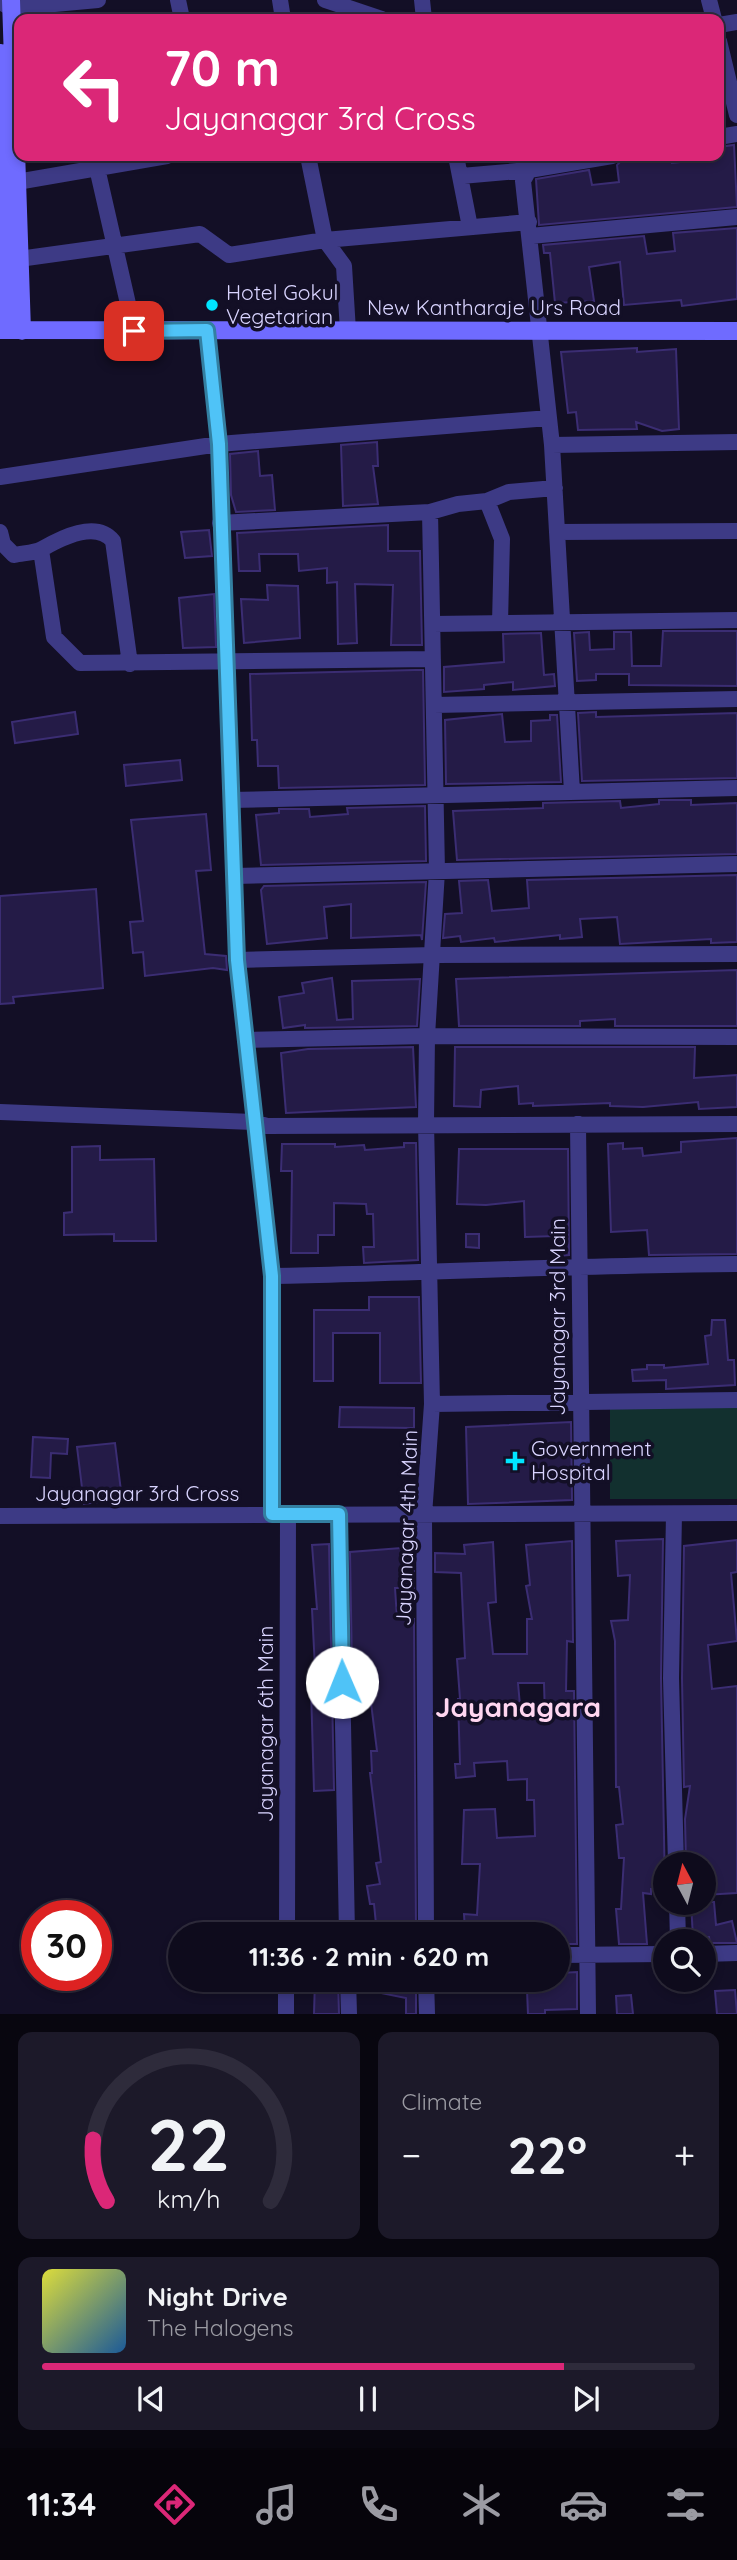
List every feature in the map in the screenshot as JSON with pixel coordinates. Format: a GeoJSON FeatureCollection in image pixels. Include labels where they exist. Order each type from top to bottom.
{"type":"FeatureCollection","features":[{"type":"Feature","properties":{"kind":"main road"},"geometry":{"type":"LineString","coordinates":[[5,6],[14,123]]}},
{"type":"Feature","properties":{"kind":"main road"},"geometry":{"type":"LineString","coordinates":[[9,330],[12,84]]}},
{"type":"Feature","properties":{"kind":"main road"},"geometry":{"type":"LineString","coordinates":[[9,330],[19,259],[16,161]]}},
{"type":"Feature","properties":{"kind":"main road","name":"New Kantharaje Urs Road"},"geometry":{"type":"LineString","coordinates":[[9,330],[737,331]]}},
{"type":"Feature","properties":{"kind":"street"},"geometry":{"type":"LineString","coordinates":[[5,6],[98,0]]}},
{"type":"Feature","properties":{"kind":"street"},"geometry":{"type":"LineString","coordinates":[[326,0],[367,14]]}},
{"type":"Feature","properties":{"kind":"street"},"geometry":{"type":"LineString","coordinates":[[724,62],[737,115]]}},
{"type":"Feature","properties":{"kind":"street"},"geometry":{"type":"LineString","coordinates":[[17,182],[138,161]]}},
{"type":"Feature","properties":{"kind":"street"},"geometry":{"type":"LineString","coordinates":[[309,161],[325,240],[344,266],[348,331]]}},
{"type":"Feature","properties":{"kind":"street"},"geometry":{"type":"LineString","coordinates":[[457,161],[470,227]]}},
{"type":"Feature","properties":{"kind":"street"},"geometry":{"type":"LineString","coordinates":[[461,176],[552,161]]}},
{"type":"Feature","properties":{"kind":"street"},"geometry":{"type":"LineString","coordinates":[[528,163],[523,181],[552,444],[572,792]]}},
{"type":"Feature","properties":{"kind":"street"},"geometry":{"type":"LineString","coordinates":[[97,168],[134,331]]}},
{"type":"Feature","properties":{"kind":"street"},"geometry":{"type":"LineString","coordinates":[[19,259],[200,234],[229,255],[325,240],[470,227],[530,229],[737,217]]}},
{"type":"Feature","properties":{"kind":"street","name":"Jayanagar 6th Main"},"geometry":{"type":"LineString","coordinates":[[207,330],[219,444],[237,960],[272,1276],[280,1514],[287,1922]]}},
{"type":"Feature","properties":{"kind":"street"},"geometry":{"type":"LineString","coordinates":[[0,477],[219,444],[549,418]]}},
{"type":"Feature","properties":{"kind":"street"},"geometry":{"type":"LineString","coordinates":[[552,444],[737,442]]}},
{"type":"Feature","properties":{"kind":"street"},"geometry":{"type":"LineString","coordinates":[[220,523],[430,512],[458,504],[487,501],[509,492],[555,488]]}},
{"type":"Feature","properties":{"kind":"street"},"geometry":{"type":"LineString","coordinates":[[487,501],[502,539],[500,623]]}},
{"type":"Feature","properties":{"kind":"street","name":"Jayanagar 4th Main"},"geometry":{"type":"LineString","coordinates":[[426,1922],[424,1515],[432,1404],[427,1273],[426,1123],[427,1036],[437,871],[430,512]]}},
{"type":"Feature","properties":{"kind":"street"},"geometry":{"type":"LineString","coordinates":[[0,532],[9,553],[15,555],[41,550],[49,543],[94,530],[107,534],[113,541],[130,664]]}},
{"type":"Feature","properties":{"kind":"street"},"geometry":{"type":"LineString","coordinates":[[558,532],[737,531]]}},
{"type":"Feature","properties":{"kind":"street"},"geometry":{"type":"LineString","coordinates":[[41,550],[54,637],[64,651],[80,663],[433,659]]}},
{"type":"Feature","properties":{"kind":"street"},"geometry":{"type":"LineString","coordinates":[[433,624],[737,620]]}},
{"type":"Feature","properties":{"kind":"street"},"geometry":{"type":"LineString","coordinates":[[434,705],[737,699]]}},
{"type":"Feature","properties":{"kind":"street"},"geometry":{"type":"LineString","coordinates":[[231,800],[737,788]]}},
{"type":"Feature","properties":{"kind":"street"},"geometry":{"type":"LineString","coordinates":[[234,876],[737,864]]}},
{"type":"Feature","properties":{"kind":"street"},"geometry":{"type":"LineString","coordinates":[[237,960],[433,955],[737,954]]}},
{"type":"Feature","properties":{"kind":"street"},"geometry":{"type":"LineString","coordinates":[[245,1040],[427,1036],[737,1037]]}},
{"type":"Feature","properties":{"kind":"street"},"geometry":{"type":"LineString","coordinates":[[0,1112],[253,1122],[267,1126],[426,1123],[737,1124]]}},
{"type":"Feature","properties":{"kind":"street","name":"Jayanagar 3rd Main"},"geometry":{"type":"LineString","coordinates":[[578,1124],[580,1512],[588,2014]]}},
{"type":"Feature","properties":{"kind":"street"},"geometry":{"type":"LineString","coordinates":[[272,1276],[427,1273],[579,1265],[737,1264]]}},
{"type":"Feature","properties":{"kind":"street"},"geometry":{"type":"LineString","coordinates":[[432,1404],[737,1400]]}},
{"type":"Feature","properties":{"kind":"street","name":"Jayanagar 3rd Cross"},"geometry":{"type":"LineString","coordinates":[[0,1516],[737,1513]]}},
{"type":"Feature","properties":{"kind":"street"},"geometry":{"type":"LineString","coordinates":[[339,1514],[347,1922]]}},
{"type":"Feature","properties":{"kind":"street"},"geometry":{"type":"LineString","coordinates":[[674,1514],[671,1678],[676,1852]]}},
{"type":"Feature","properties":{"kind":"street"},"geometry":{"type":"LineString","coordinates":[[716,1954],[737,1953]]}},
{"type":"Feature","properties":{"kind":"street"},"geometry":{"type":"LineString","coordinates":[[570,1955],[653,1954]]}},
{"type":"Feature","properties":{"kind":"street"},"geometry":{"type":"LineString","coordinates":[[286,1992],[286,2014]]}},
{"type":"Feature","properties":{"kind":"street"},"geometry":{"type":"LineString","coordinates":[[348,1992],[349,2014]]}},
{"type":"Feature","properties":{"kind":"street"},"geometry":{"type":"LineString","coordinates":[[426,1992],[427,2014]]}},
{"type":"Feature","properties":{"kind":"green space"},"geometry":{"type":"Polygon","coordinates":[[[737,1394],[737,1499],[610,1499],[610,1396],[737,1394]]]}},
{"type":"Feature","properties":{"kind":"building"},"geometry":{"type":"Polygon","coordinates":[[[734,145],[737,207],[539,225],[536,179],[589,170],[592,185],[619,182],[617,165],[621,161],[724,161],[724,146],[734,145]]]}},
{"type":"Feature","properties":{"kind":"building"},"geometry":{"type":"Polygon","coordinates":[[[737,228],[737,299],[682,306],[681,300],[624,305],[620,262],[589,267],[594,301],[555,303],[550,253],[544,253],[543,245],[644,236],[647,254],[675,251],[673,233],[737,228]]]}},
{"type":"Feature","properties":{"kind":"building"},"geometry":{"type":"Polygon","coordinates":[[[637,348],[637,352],[676,349],[679,429],[662,431],[636,422],[637,429],[578,430],[576,412],[568,413],[561,352],[637,348]]]}},
{"type":"Feature","properties":{"kind":"building"},"geometry":{"type":"Polygon","coordinates":[[[377,442],[378,466],[373,466],[378,504],[343,506],[341,445],[377,442]]]}},
{"type":"Feature","properties":{"kind":"building"},"geometry":{"type":"Polygon","coordinates":[[[258,451],[260,476],[272,475],[275,510],[236,512],[231,495],[230,454],[258,451]]]}},
{"type":"Feature","properties":{"kind":"building"},"geometry":{"type":"Polygon","coordinates":[[[388,525],[388,551],[420,551],[422,645],[391,645],[393,585],[355,584],[357,643],[338,644],[337,582],[327,583],[327,568],[299,571],[298,554],[259,554],[260,571],[239,571],[237,533],[388,525]]]}},
{"type":"Feature","properties":{"kind":"building"},"geometry":{"type":"Polygon","coordinates":[[[209,530],[212,556],[185,558],[181,532],[209,530]]]}},
{"type":"Feature","properties":{"kind":"building"},"geometry":{"type":"Polygon","coordinates":[[[267,585],[298,586],[300,638],[244,643],[241,599],[268,600],[267,585]]]}},
{"type":"Feature","properties":{"kind":"building"},"geometry":{"type":"Polygon","coordinates":[[[214,594],[216,647],[183,648],[179,598],[214,594]]]}},
{"type":"Feature","properties":{"kind":"building"},"geometry":{"type":"Polygon","coordinates":[[[663,631],[737,631],[737,686],[629,685],[629,674],[596,674],[596,680],[577,681],[574,633],[589,632],[590,650],[614,649],[614,632],[631,632],[632,666],[661,666],[663,631]]]}},
{"type":"Feature","properties":{"kind":"building"},"geometry":{"type":"Polygon","coordinates":[[[541,633],[544,675],[554,674],[555,686],[513,690],[513,682],[484,685],[484,689],[444,692],[444,667],[504,662],[503,634],[541,633]]]}},
{"type":"Feature","properties":{"kind":"building"},"geometry":{"type":"Polygon","coordinates":[[[423,670],[425,785],[279,788],[278,766],[258,766],[257,740],[252,740],[250,674],[423,670]]]}},
{"type":"Feature","properties":{"kind":"building"},"geometry":{"type":"Polygon","coordinates":[[[75,712],[78,734],[15,743],[12,722],[75,712]]]}},
{"type":"Feature","properties":{"kind":"building"},"geometry":{"type":"Polygon","coordinates":[[[596,712],[596,717],[737,713],[737,778],[582,781],[578,713],[596,712]]]}},
{"type":"Feature","properties":{"kind":"building"},"geometry":{"type":"Polygon","coordinates":[[[502,714],[505,742],[531,741],[531,721],[550,720],[550,715],[557,715],[561,782],[446,784],[445,720],[502,714]]]}},
{"type":"Feature","properties":{"kind":"building"},"geometry":{"type":"Polygon","coordinates":[[[180,760],[182,780],[126,786],[124,765],[180,760]]]}},
{"type":"Feature","properties":{"kind":"building"},"geometry":{"type":"Polygon","coordinates":[[[659,800],[691,800],[691,805],[737,803],[737,854],[457,860],[453,811],[543,808],[543,803],[620,801],[621,808],[659,804],[659,800]]]}},
{"type":"Feature","properties":{"kind":"building"},"geometry":{"type":"Polygon","coordinates":[[[425,806],[426,861],[261,865],[256,815],[279,813],[279,809],[309,809],[310,817],[348,814],[347,808],[425,806]]]}},
{"type":"Feature","properties":{"kind":"building"},"geometry":{"type":"Polygon","coordinates":[[[206,814],[211,870],[196,871],[205,954],[226,956],[227,970],[213,968],[145,976],[143,952],[133,953],[130,922],[143,921],[131,820],[206,814]]]}},
{"type":"Feature","properties":{"kind":"building"},"geometry":{"type":"Polygon","coordinates":[[[737,875],[737,942],[711,943],[711,939],[620,944],[617,917],[580,919],[582,937],[560,939],[560,935],[495,942],[494,938],[461,942],[460,936],[443,938],[445,914],[462,913],[459,881],[488,880],[492,911],[529,908],[527,880],[737,875]]]}},
{"type":"Feature","properties":{"kind":"building"},"geometry":{"type":"Polygon","coordinates":[[[426,882],[422,940],[421,935],[351,938],[351,904],[324,907],[327,938],[267,944],[261,890],[264,886],[426,882]]]}},
{"type":"Feature","properties":{"kind":"building"},"geometry":{"type":"Polygon","coordinates":[[[96,889],[103,988],[13,997],[14,1003],[0,1004],[0,896],[96,889]]]}},
{"type":"Feature","properties":{"kind":"building"},"geometry":{"type":"Polygon","coordinates":[[[737,970],[737,1026],[615,1026],[615,1019],[580,1021],[580,1026],[459,1026],[456,979],[737,970]]]}},
{"type":"Feature","properties":{"kind":"building"},"geometry":{"type":"Polygon","coordinates":[[[332,978],[337,1020],[353,1019],[352,981],[420,979],[417,1026],[305,1028],[305,1025],[283,1028],[279,997],[304,993],[302,983],[332,978]]]}},
{"type":"Feature","properties":{"kind":"building"},"geometry":{"type":"Polygon","coordinates":[[[413,1047],[416,1107],[286,1113],[281,1053],[308,1049],[413,1047]]]}},
{"type":"Feature","properties":{"kind":"building"},"geometry":{"type":"Polygon","coordinates":[[[455,1047],[695,1047],[694,1078],[737,1075],[737,1107],[699,1109],[698,1102],[643,1107],[610,1106],[610,1103],[533,1106],[533,1103],[519,1104],[518,1086],[481,1090],[480,1107],[454,1106],[455,1047]]]}},
{"type":"Feature","properties":{"kind":"building"},"geometry":{"type":"Polygon","coordinates":[[[737,1138],[737,1254],[649,1255],[647,1230],[611,1232],[608,1144],[623,1143],[623,1149],[642,1148],[643,1156],[681,1152],[681,1142],[737,1138]]]}},
{"type":"Feature","properties":{"kind":"building"},"geometry":{"type":"Polygon","coordinates":[[[404,1143],[416,1143],[418,1260],[364,1263],[363,1247],[374,1247],[373,1214],[367,1214],[366,1204],[334,1203],[334,1235],[318,1235],[318,1253],[291,1253],[292,1171],[281,1171],[282,1144],[335,1144],[335,1147],[364,1145],[365,1150],[404,1147],[404,1143]]]}},
{"type":"Feature","properties":{"kind":"building"},"geometry":{"type":"Polygon","coordinates":[[[100,1146],[100,1160],[154,1159],[156,1241],[114,1241],[114,1234],[64,1235],[64,1213],[72,1212],[72,1147],[100,1146]]]}},
{"type":"Feature","properties":{"kind":"building"},"geometry":{"type":"Polygon","coordinates":[[[459,1149],[568,1149],[569,1255],[557,1256],[556,1236],[525,1237],[524,1201],[486,1205],[457,1204],[459,1149]]]}},
{"type":"Feature","properties":{"kind":"building"},"geometry":{"type":"Polygon","coordinates":[[[466,1234],[479,1234],[479,1248],[466,1247],[466,1234]]]}},
{"type":"Feature","properties":{"kind":"building"},"geometry":{"type":"Polygon","coordinates":[[[369,1297],[419,1297],[421,1383],[380,1383],[380,1333],[333,1333],[333,1381],[314,1381],[314,1310],[369,1310],[369,1297]]]}},
{"type":"Feature","properties":{"kind":"building"},"geometry":{"type":"Polygon","coordinates":[[[712,1320],[725,1320],[728,1360],[734,1360],[735,1385],[666,1389],[666,1380],[633,1381],[632,1370],[647,1369],[647,1365],[664,1365],[664,1368],[708,1364],[705,1336],[711,1335],[712,1320]]]}},
{"type":"Feature","properties":{"kind":"building"},"geometry":{"type":"Polygon","coordinates":[[[340,1407],[414,1408],[414,1428],[339,1427],[340,1407]]]}},
{"type":"Feature","properties":{"kind":"building"},"geometry":{"type":"Polygon","coordinates":[[[571,1422],[572,1500],[468,1504],[466,1427],[571,1422]]]}},
{"type":"Feature","properties":{"kind":"building"},"geometry":{"type":"Polygon","coordinates":[[[33,1437],[68,1439],[67,1454],[51,1453],[50,1478],[31,1477],[33,1437]]]}},
{"type":"Feature","properties":{"kind":"building"},"geometry":{"type":"Polygon","coordinates":[[[115,1443],[122,1499],[84,1504],[77,1447],[115,1443]]]}},
{"type":"Feature","properties":{"kind":"building"},"geometry":{"type":"Polygon","coordinates":[[[663,1539],[661,1678],[664,1852],[653,1852],[653,1889],[651,1894],[643,1893],[647,1944],[619,1944],[616,1909],[621,1909],[624,1858],[619,1858],[616,1825],[623,1824],[619,1787],[616,1787],[615,1641],[611,1621],[628,1620],[630,1575],[618,1576],[616,1541],[663,1539]]]}},
{"type":"Feature","properties":{"kind":"building"},"geometry":{"type":"Polygon","coordinates":[[[737,1540],[737,1572],[731,1573],[737,1641],[708,1645],[712,1689],[737,1686],[737,1893],[716,1894],[716,1852],[686,1852],[685,1819],[690,1786],[684,1787],[684,1546],[737,1540]]]}},
{"type":"Feature","properties":{"kind":"building"},"geometry":{"type":"Polygon","coordinates":[[[572,1541],[573,1642],[567,1641],[566,1691],[574,1691],[577,1944],[570,1944],[570,1922],[464,1922],[464,1914],[477,1915],[480,1864],[462,1864],[464,1810],[495,1809],[497,1838],[535,1836],[534,1800],[527,1800],[527,1779],[508,1780],[507,1761],[474,1763],[475,1776],[456,1778],[455,1764],[460,1764],[457,1659],[465,1658],[461,1573],[435,1572],[435,1553],[465,1554],[464,1545],[493,1542],[496,1602],[488,1603],[493,1654],[527,1654],[527,1619],[532,1619],[526,1586],[530,1585],[526,1545],[572,1541]],[[518,1683],[521,1717],[545,1717],[544,1683],[518,1683]]]}},
{"type":"Feature","properties":{"kind":"building"},"geometry":{"type":"Polygon","coordinates":[[[329,1544],[334,1790],[314,1791],[311,1689],[316,1688],[312,1609],[317,1609],[312,1545],[329,1544]]]}},
{"type":"Feature","properties":{"kind":"building"},"geometry":{"type":"Polygon","coordinates":[[[414,1547],[414,1588],[395,1588],[397,1618],[414,1619],[416,1922],[376,1922],[374,1904],[370,1904],[367,1886],[380,1884],[376,1863],[381,1862],[370,1773],[371,1751],[377,1751],[368,1679],[365,1679],[364,1667],[352,1668],[350,1552],[414,1547]]]}},
{"type":"Feature","properties":{"kind":"building"},"geometry":{"type":"Polygon","coordinates":[[[692,1915],[715,1915],[716,1925],[732,1921],[737,1943],[716,1943],[716,1929],[692,1929],[692,1915]]]}},
{"type":"Feature","properties":{"kind":"building"},"geometry":{"type":"Polygon","coordinates":[[[570,1972],[577,1972],[577,2009],[545,2010],[545,2014],[528,2014],[527,1992],[570,1992],[570,1972]]]}},
{"type":"Feature","properties":{"kind":"building"},"geometry":{"type":"Polygon","coordinates":[[[735,1990],[737,2014],[717,2014],[716,1991],[735,1990]]]}},
{"type":"Feature","properties":{"kind":"building"},"geometry":{"type":"Polygon","coordinates":[[[315,1992],[338,1992],[339,2014],[314,2014],[315,1992]]]}},
{"type":"Feature","properties":{"kind":"building"},"geometry":{"type":"Polygon","coordinates":[[[376,1992],[416,1992],[416,2014],[406,2014],[406,1998],[376,1992]]]}},
{"type":"Feature","properties":{"kind":"building"},"geometry":{"type":"Polygon","coordinates":[[[631,1995],[633,2014],[617,2014],[616,1996],[631,1995]]]}},
{"type":"Feature","properties":{"kind":"place","name":"Hotel Gokul Vegetarian"},"geometry":{"type":"Point","coordinates":[212,305]}},
{"type":"Feature","properties":{"kind":"place","name":"Government Hospital"},"geometry":{"type":"Point","coordinates":[515,1461]}},
{"type":"Feature","properties":{"kind":"district","name":"Jayanagara"},"geometry":{"type":"Point","coordinates":[518,1707]}},
{"type":"Feature","properties":{"kind":"route"},"geometry":{"type":"LineString","coordinates":[[134,331],[207,330],[219,444],[237,960],[272,1276],[272,1514],[339,1514],[342,1682]]}}]}
